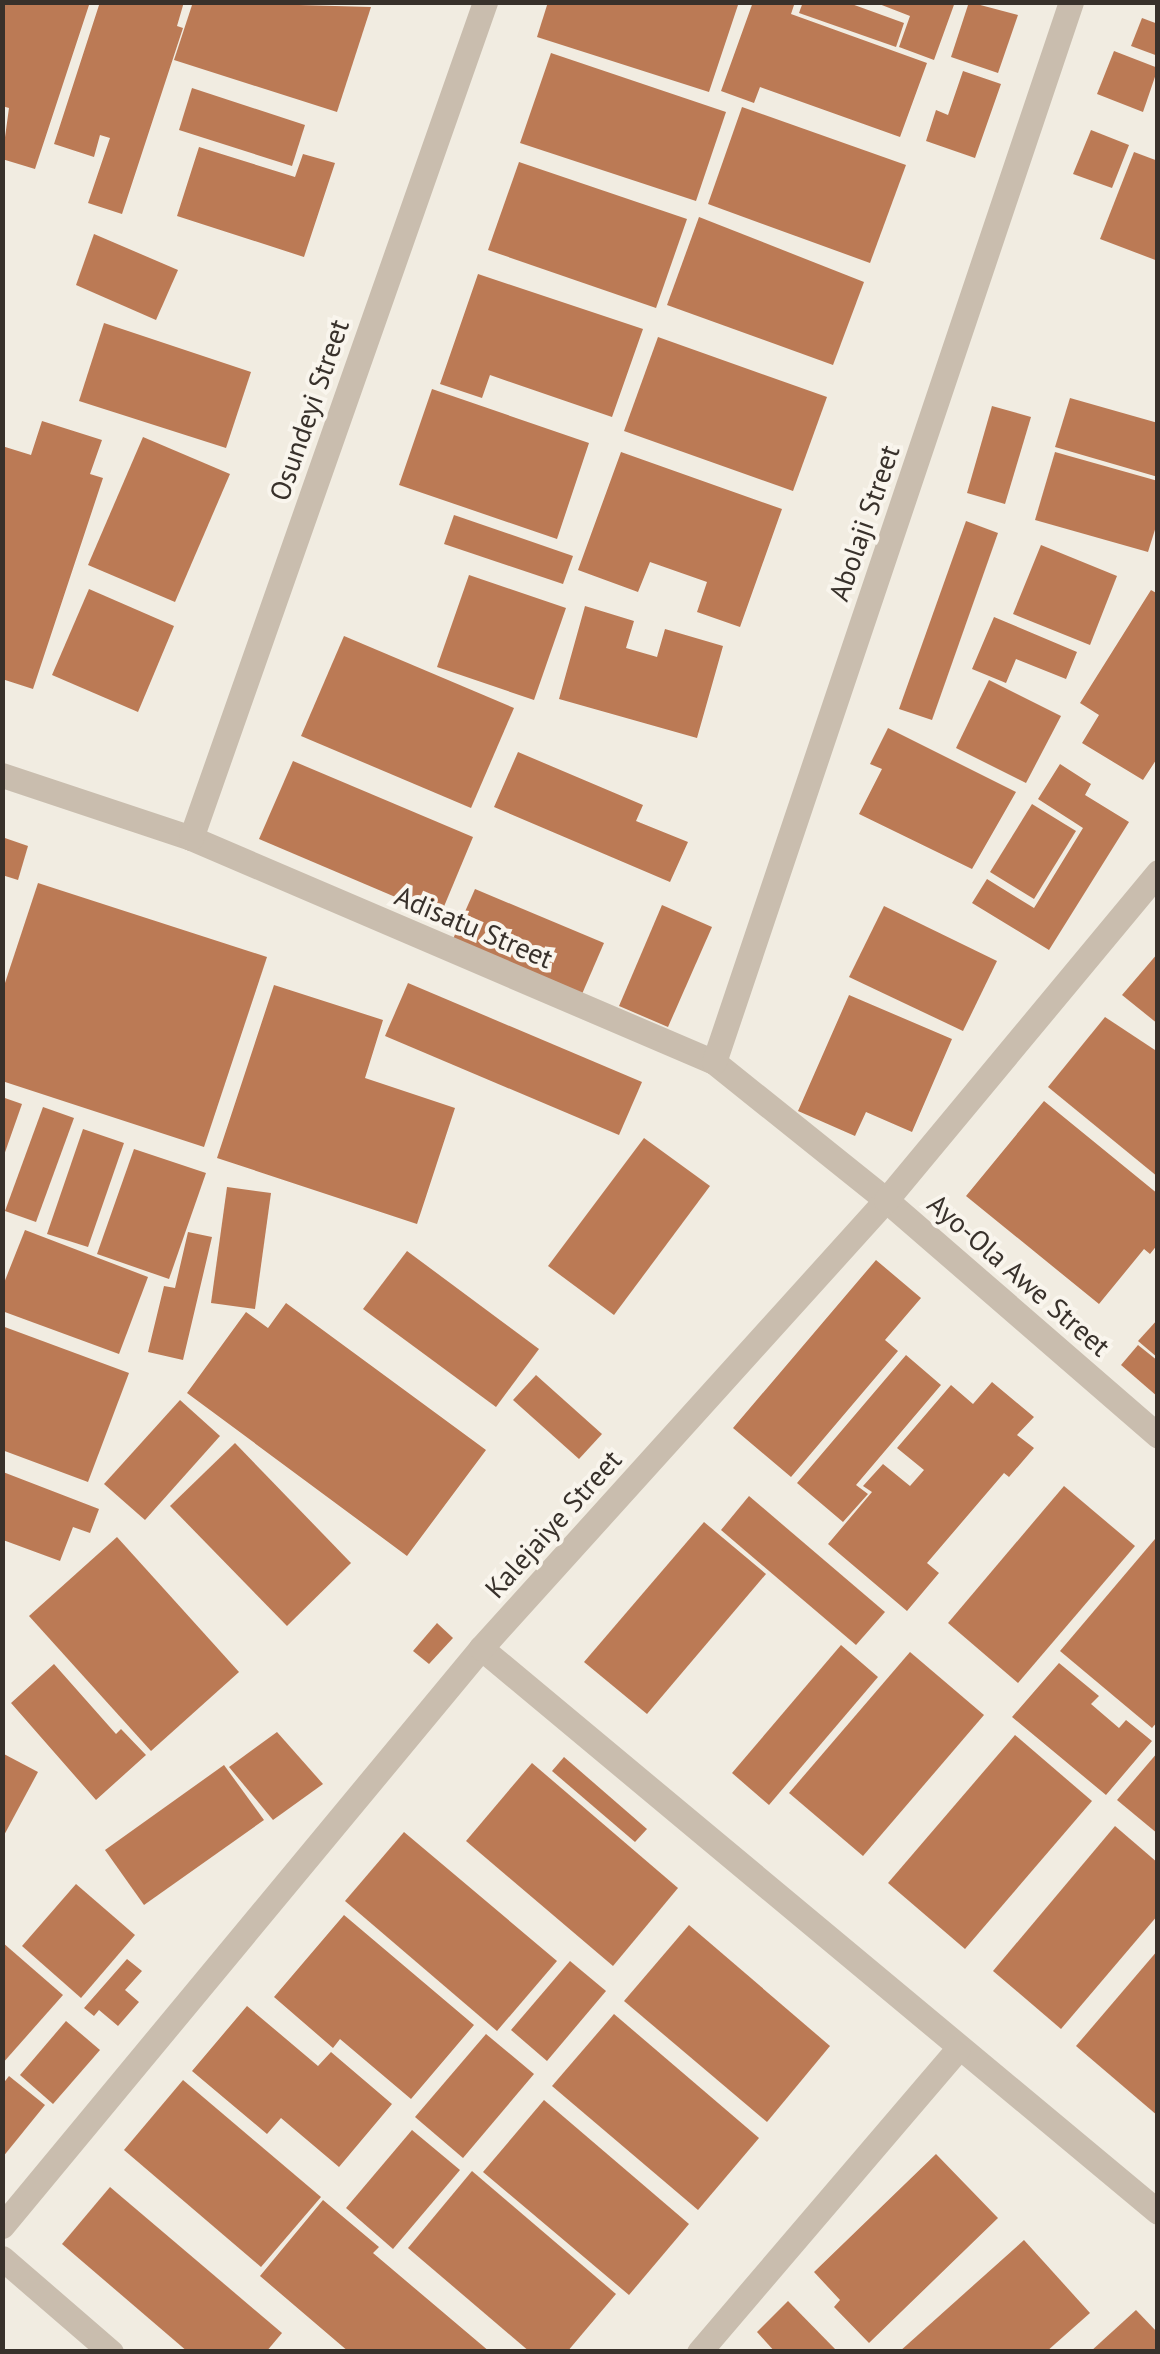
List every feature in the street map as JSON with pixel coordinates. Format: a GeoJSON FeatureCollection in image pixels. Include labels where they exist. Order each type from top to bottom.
{"type":"FeatureCollection","features":[{"type":"Feature","properties":{"kind":"street","name":"Osundeyi Street"},"geometry":{"type":"LineString","coordinates":[[190,838],[484,2]]}},
{"type":"Feature","properties":{"kind":"street","name":"Abolaji Street"},"geometry":{"type":"LineString","coordinates":[[714,1062],[1071,2]]}},
{"type":"Feature","properties":{"kind":"street","name":"Adisatu Street"},"geometry":{"type":"LineString","coordinates":[[2,775],[190,838],[714,1062],[886,1200]]}},
{"type":"Feature","properties":{"kind":"street","name":"Kalejaiye Street"},"geometry":{"type":"LineString","coordinates":[[2,2226],[481,1648],[886,1200],[1158,872]]}},
{"type":"Feature","properties":{"kind":"street","name":"Ayo-Ola Awe Street"},"geometry":{"type":"LineString","coordinates":[[886,1200],[1158,1436]]}},
{"type":"Feature","properties":{"kind":"street"},"geometry":{"type":"LineString","coordinates":[[481,1648],[1158,2212]]}},
{"type":"Feature","properties":{"kind":"street"},"geometry":{"type":"LineString","coordinates":[[699,2352],[958,2049]]}},
{"type":"Feature","properties":{"kind":"street"},"geometry":{"type":"LineString","coordinates":[[2,2258],[111,2352]]}},
{"type":"Feature","properties":{"kind":"building"},"geometry":{"type":"Polygon","coordinates":[[[2,2],[90,2],[35,169],[2,159],[9,108],[2,106],[2,2]]]}},
{"type":"Feature","properties":{"kind":"building"},"geometry":{"type":"Polygon","coordinates":[[[100,2],[184,2],[177,26],[183,28],[122,214],[88,203],[110,138],[100,135],[94,157],[54,144],[100,2]]]}},
{"type":"Feature","properties":{"kind":"building"},"geometry":{"type":"Polygon","coordinates":[[[193,2],[371,7],[337,112],[174,60],[193,2]]]}},
{"type":"Feature","properties":{"kind":"building"},"geometry":{"type":"Polygon","coordinates":[[[548,2],[739,2],[709,92],[537,37],[548,2]]]}},
{"type":"Feature","properties":{"kind":"building"},"geometry":{"type":"Polygon","coordinates":[[[753,2],[795,2],[791,14],[927,63],[900,137],[760,87],[754,103],[721,91],[753,2]]]}},
{"type":"Feature","properties":{"kind":"building"},"geometry":{"type":"Polygon","coordinates":[[[803,2],[846,2],[904,23],[896,47],[799,13],[803,2]]]}},
{"type":"Feature","properties":{"kind":"building"},"geometry":{"type":"Polygon","coordinates":[[[874,2],[955,2],[934,60],[899,47],[910,16],[874,2]]]}},
{"type":"Feature","properties":{"kind":"building"},"geometry":{"type":"Polygon","coordinates":[[[969,2],[1018,15],[998,73],[951,57],[969,2]]]}},
{"type":"Feature","properties":{"kind":"building"},"geometry":{"type":"Polygon","coordinates":[[[1142,18],[1158,24],[1158,56],[1131,46],[1142,18]]]}},
{"type":"Feature","properties":{"kind":"building"},"geometry":{"type":"Polygon","coordinates":[[[1114,51],[1158,68],[1143,112],[1097,94],[1114,51]]]}},
{"type":"Feature","properties":{"kind":"building"},"geometry":{"type":"Polygon","coordinates":[[[551,53],[726,112],[696,201],[520,143],[551,53]]]}},
{"type":"Feature","properties":{"kind":"building"},"geometry":{"type":"Polygon","coordinates":[[[963,71],[1001,84],[975,158],[926,141],[936,110],[948,115],[963,71]]]}},
{"type":"Feature","properties":{"kind":"building"},"geometry":{"type":"Polygon","coordinates":[[[192,88],[305,125],[292,166],[179,130],[192,88]]]}},
{"type":"Feature","properties":{"kind":"building"},"geometry":{"type":"Polygon","coordinates":[[[742,107],[906,165],[870,263],[708,204],[742,107]]]}},
{"type":"Feature","properties":{"kind":"building"},"geometry":{"type":"Polygon","coordinates":[[[1091,130],[1129,145],[1112,188],[1073,174],[1091,130]]]}},
{"type":"Feature","properties":{"kind":"building"},"geometry":{"type":"Polygon","coordinates":[[[199,147],[295,177],[303,154],[335,163],[304,257],[177,216],[199,147]]]}},
{"type":"Feature","properties":{"kind":"building"},"geometry":{"type":"Polygon","coordinates":[[[1134,152],[1158,161],[1158,261],[1100,239],[1134,152]]]}},
{"type":"Feature","properties":{"kind":"building"},"geometry":{"type":"Polygon","coordinates":[[[519,162],[687,219],[656,308],[488,250],[519,162]]]}},
{"type":"Feature","properties":{"kind":"building"},"geometry":{"type":"Polygon","coordinates":[[[699,217],[864,282],[833,365],[667,305],[699,217]]]}},
{"type":"Feature","properties":{"kind":"building"},"geometry":{"type":"Polygon","coordinates":[[[94,234],[178,270],[156,320],[76,285],[94,234]]]}},
{"type":"Feature","properties":{"kind":"building"},"geometry":{"type":"Polygon","coordinates":[[[478,274],[643,329],[612,417],[490,375],[482,398],[440,384],[478,274]]]}},
{"type":"Feature","properties":{"kind":"building"},"geometry":{"type":"Polygon","coordinates":[[[104,323],[251,372],[226,448],[79,401],[104,323]]]}},
{"type":"Feature","properties":{"kind":"building"},"geometry":{"type":"Polygon","coordinates":[[[658,337],[827,397],[793,491],[624,431],[658,337]]]}},
{"type":"Feature","properties":{"kind":"building"},"geometry":{"type":"Polygon","coordinates":[[[432,389],[589,443],[557,539],[399,485],[432,389]]]}},
{"type":"Feature","properties":{"kind":"building"},"geometry":{"type":"Polygon","coordinates":[[[1070,398],[1158,423],[1158,477],[1055,447],[1070,398]]]}},
{"type":"Feature","properties":{"kind":"building"},"geometry":{"type":"Polygon","coordinates":[[[992,406],[1031,417],[1005,504],[967,493],[992,406]]]}},
{"type":"Feature","properties":{"kind":"building"},"geometry":{"type":"Polygon","coordinates":[[[42,421],[102,440],[90,474],[103,478],[33,689],[2,679],[2,446],[31,455],[42,421]]]}},
{"type":"Feature","properties":{"kind":"building"},"geometry":{"type":"Polygon","coordinates":[[[143,437],[230,474],[175,602],[88,565],[143,437]]]}},
{"type":"Feature","properties":{"kind":"building"},"geometry":{"type":"Polygon","coordinates":[[[621,452],[782,509],[740,627],[697,612],[707,582],[650,562],[638,592],[578,570],[621,452]]]}},
{"type":"Feature","properties":{"kind":"building"},"geometry":{"type":"Polygon","coordinates":[[[1055,452],[1158,481],[1158,520],[1148,552],[1035,520],[1055,452]]]}},
{"type":"Feature","properties":{"kind":"building"},"geometry":{"type":"Polygon","coordinates":[[[454,515],[573,556],[563,584],[444,544],[454,515]]]}},
{"type":"Feature","properties":{"kind":"building"},"geometry":{"type":"Polygon","coordinates":[[[966,521],[998,533],[932,720],[899,709],[966,521]]]}},
{"type":"Feature","properties":{"kind":"building"},"geometry":{"type":"Polygon","coordinates":[[[1041,545],[1117,576],[1090,645],[1013,614],[1041,545]]]}},
{"type":"Feature","properties":{"kind":"building"},"geometry":{"type":"Polygon","coordinates":[[[469,575],[566,608],[534,700],[437,667],[469,575]]]}},
{"type":"Feature","properties":{"kind":"building"},"geometry":{"type":"Polygon","coordinates":[[[89,589],[174,626],[138,712],[52,675],[89,589]]]}},
{"type":"Feature","properties":{"kind":"building"},"geometry":{"type":"Polygon","coordinates":[[[1151,590],[1158,594],[1158,757],[1143,780],[1082,743],[1099,715],[1080,703],[1151,590]]]}},
{"type":"Feature","properties":{"kind":"building"},"geometry":{"type":"Polygon","coordinates":[[[585,606],[634,621],[626,648],[657,657],[665,629],[723,646],[697,738],[559,699],[585,606]]]}},
{"type":"Feature","properties":{"kind":"building"},"geometry":{"type":"Polygon","coordinates":[[[994,617],[1077,652],[1066,679],[1016,659],[1006,683],[972,669],[994,617]]]}},
{"type":"Feature","properties":{"kind":"building"},"geometry":{"type":"Polygon","coordinates":[[[344,636],[514,708],[471,808],[301,736],[344,636]]]}},
{"type":"Feature","properties":{"kind":"building"},"geometry":{"type":"Polygon","coordinates":[[[989,680],[1061,716],[1026,783],[956,748],[989,680]]]}},
{"type":"Feature","properties":{"kind":"building"},"geometry":{"type":"Polygon","coordinates":[[[888,728],[1016,792],[972,869],[859,814],[882,769],[870,764],[888,728]]]}},
{"type":"Feature","properties":{"kind":"building"},"geometry":{"type":"Polygon","coordinates":[[[518,752],[643,805],[636,821],[688,842],[670,882],[494,807],[518,752]]]}},
{"type":"Feature","properties":{"kind":"building"},"geometry":{"type":"Polygon","coordinates":[[[293,761],[473,837],[440,916],[259,839],[293,761]]]}},
{"type":"Feature","properties":{"kind":"building"},"geometry":{"type":"Polygon","coordinates":[[[1060,764],[1091,784],[1085,795],[1129,822],[1049,950],[972,903],[987,879],[1034,908],[1083,828],[1038,799],[1060,764]]]}},
{"type":"Feature","properties":{"kind":"building"},"geometry":{"type":"Polygon","coordinates":[[[1032,804],[1076,831],[1034,899],[990,872],[1032,804]]]}},
{"type":"Feature","properties":{"kind":"building"},"geometry":{"type":"Polygon","coordinates":[[[2,837],[28,846],[18,880],[2,875],[2,837]]]}},
{"type":"Feature","properties":{"kind":"building"},"geometry":{"type":"Polygon","coordinates":[[[38,883],[267,957],[204,1147],[2,1081],[2,992],[38,883]]]}},
{"type":"Feature","properties":{"kind":"building"},"geometry":{"type":"Polygon","coordinates":[[[475,889],[604,943],[582,994],[453,939],[475,889]]]}},
{"type":"Feature","properties":{"kind":"building"},"geometry":{"type":"Polygon","coordinates":[[[662,905],[712,927],[668,1027],[619,1006],[662,905]]]}},
{"type":"Feature","properties":{"kind":"building"},"geometry":{"type":"Polygon","coordinates":[[[884,906],[997,961],[963,1031],[849,977],[884,906]]]}},
{"type":"Feature","properties":{"kind":"building"},"geometry":{"type":"Polygon","coordinates":[[[1158,953],[1158,1024],[1122,995],[1158,953]]]}},
{"type":"Feature","properties":{"kind":"building"},"geometry":{"type":"Polygon","coordinates":[[[408,983],[642,1082],[619,1135],[385,1036],[408,983]]]}},
{"type":"Feature","properties":{"kind":"building"},"geometry":{"type":"Polygon","coordinates":[[[274,985],[383,1020],[365,1078],[455,1108],[417,1224],[217,1158],[274,985]]]}},
{"type":"Feature","properties":{"kind":"building"},"geometry":{"type":"Polygon","coordinates":[[[849,995],[952,1039],[912,1132],[866,1112],[855,1136],[798,1111],[849,995]]]}},
{"type":"Feature","properties":{"kind":"building"},"geometry":{"type":"Polygon","coordinates":[[[1105,1017],[1158,1052],[1158,1177],[1048,1087],[1105,1017]]]}},
{"type":"Feature","properties":{"kind":"building"},"geometry":{"type":"Polygon","coordinates":[[[2,1097],[22,1104],[3,1158],[2,1158],[2,1097]]]}},
{"type":"Feature","properties":{"kind":"building"},"geometry":{"type":"Polygon","coordinates":[[[1044,1101],[1158,1194],[1158,1244],[1150,1254],[1144,1249],[1099,1304],[966,1196],[1044,1101]]]}},
{"type":"Feature","properties":{"kind":"building"},"geometry":{"type":"Polygon","coordinates":[[[43,1107],[74,1118],[36,1222],[5,1211],[43,1107]]]}},
{"type":"Feature","properties":{"kind":"building"},"geometry":{"type":"Polygon","coordinates":[[[83,1129],[124,1143],[88,1247],[47,1234],[83,1129]]]}},
{"type":"Feature","properties":{"kind":"building"},"geometry":{"type":"Polygon","coordinates":[[[644,1138],[710,1186],[614,1315],[548,1266],[644,1138]]]}},
{"type":"Feature","properties":{"kind":"building"},"geometry":{"type":"Polygon","coordinates":[[[134,1149],[206,1173],[169,1279],[97,1254],[134,1149]]]}},
{"type":"Feature","properties":{"kind":"building"},"geometry":{"type":"Polygon","coordinates":[[[227,1187],[271,1193],[255,1309],[211,1303],[227,1187]]]}},
{"type":"Feature","properties":{"kind":"building"},"geometry":{"type":"Polygon","coordinates":[[[25,1230],[148,1277],[119,1354],[2,1311],[2,1288],[25,1230]]]}},
{"type":"Feature","properties":{"kind":"building"},"geometry":{"type":"Polygon","coordinates":[[[188,1232],[212,1237],[183,1360],[148,1352],[164,1286],[175,1288],[188,1232]]]}},
{"type":"Feature","properties":{"kind":"building"},"geometry":{"type":"Polygon","coordinates":[[[407,1251],[539,1349],[496,1407],[363,1309],[407,1251]]]}},
{"type":"Feature","properties":{"kind":"building"},"geometry":{"type":"Polygon","coordinates":[[[876,1260],[921,1298],[885,1340],[898,1351],[791,1477],[733,1428],[876,1260]]]}},
{"type":"Feature","properties":{"kind":"building"},"geometry":{"type":"Polygon","coordinates":[[[286,1303],[486,1450],[407,1556],[187,1393],[246,1312],[268,1328],[286,1303]]]}},
{"type":"Feature","properties":{"kind":"building"},"geometry":{"type":"Polygon","coordinates":[[[1158,1319],[1158,1358],[1138,1341],[1158,1319]]]}},
{"type":"Feature","properties":{"kind":"building"},"geometry":{"type":"Polygon","coordinates":[[[2,1326],[129,1373],[88,1482],[2,1450],[2,1326]]]}},
{"type":"Feature","properties":{"kind":"building"},"geometry":{"type":"Polygon","coordinates":[[[1138,1345],[1158,1361],[1158,1397],[1121,1365],[1138,1345]]]}},
{"type":"Feature","properties":{"kind":"building"},"geometry":{"type":"Polygon","coordinates":[[[906,1355],[941,1385],[856,1485],[868,1494],[843,1522],[797,1483],[906,1355]]]}},
{"type":"Feature","properties":{"kind":"building"},"geometry":{"type":"Polygon","coordinates":[[[536,1375],[602,1434],[579,1459],[513,1400],[536,1375]]]}},
{"type":"Feature","properties":{"kind":"building"},"geometry":{"type":"Polygon","coordinates":[[[992,1382],[1034,1417],[1017,1435],[1034,1448],[1009,1477],[1004,1473],[927,1563],[939,1573],[907,1611],[828,1544],[872,1492],[863,1486],[883,1464],[910,1486],[924,1470],[897,1448],[951,1385],[973,1404],[992,1382]]]}},
{"type":"Feature","properties":{"kind":"building"},"geometry":{"type":"Polygon","coordinates":[[[180,1400],[220,1436],[145,1520],[104,1484],[180,1400]]]}},
{"type":"Feature","properties":{"kind":"building"},"geometry":{"type":"Polygon","coordinates":[[[235,1443],[351,1563],[287,1626],[170,1506],[235,1443]]]}},
{"type":"Feature","properties":{"kind":"building"},"geometry":{"type":"Polygon","coordinates":[[[3,1472],[99,1509],[90,1533],[73,1527],[60,1561],[3,1540],[3,1472]]]}},
{"type":"Feature","properties":{"kind":"building"},"geometry":{"type":"Polygon","coordinates":[[[1064,1486],[1135,1546],[1018,1683],[948,1623],[1064,1486]]]}},
{"type":"Feature","properties":{"kind":"building"},"geometry":{"type":"Polygon","coordinates":[[[749,1496],[885,1612],[856,1645],[721,1530],[749,1496]]]}},
{"type":"Feature","properties":{"kind":"building"},"geometry":{"type":"Polygon","coordinates":[[[704,1522],[766,1574],[647,1714],[584,1662],[704,1522]]]}},
{"type":"Feature","properties":{"kind":"building"},"geometry":{"type":"Polygon","coordinates":[[[117,1537],[239,1672],[151,1751],[29,1616],[117,1537]]]}},
{"type":"Feature","properties":{"kind":"building"},"geometry":{"type":"Polygon","coordinates":[[[1155,1539],[1158,1721],[1152,1728],[1060,1651],[1155,1539]]]}},
{"type":"Feature","properties":{"kind":"building"},"geometry":{"type":"Polygon","coordinates":[[[437,1623],[453,1638],[429,1664],[413,1651],[437,1623]]]}},
{"type":"Feature","properties":{"kind":"building"},"geometry":{"type":"Polygon","coordinates":[[[841,1645],[878,1677],[769,1805],[732,1773],[841,1645]]]}},
{"type":"Feature","properties":{"kind":"building"},"geometry":{"type":"Polygon","coordinates":[[[910,1652],[984,1715],[863,1856],[789,1793],[910,1652]]]}},
{"type":"Feature","properties":{"kind":"building"},"geometry":{"type":"Polygon","coordinates":[[[1059,1663],[1099,1696],[1091,1704],[1119,1728],[1126,1720],[1152,1741],[1106,1795],[1012,1717],[1059,1663]]]}},
{"type":"Feature","properties":{"kind":"building"},"geometry":{"type":"Polygon","coordinates":[[[54,1664],[116,1734],[121,1729],[146,1755],[96,1800],[11,1703],[54,1664]]]}},
{"type":"Feature","properties":{"kind":"building"},"geometry":{"type":"Polygon","coordinates":[[[277,1732],[323,1784],[273,1820],[229,1767],[277,1732]]]}},
{"type":"Feature","properties":{"kind":"building"},"geometry":{"type":"Polygon","coordinates":[[[1015,1735],[1092,1801],[965,1949],[888,1883],[1015,1735]]]}},
{"type":"Feature","properties":{"kind":"building"},"geometry":{"type":"Polygon","coordinates":[[[1158,1752],[1158,1834],[1117,1800],[1158,1752]]]}},
{"type":"Feature","properties":{"kind":"building"},"geometry":{"type":"Polygon","coordinates":[[[2,1753],[38,1772],[2,1839],[2,1753]]]}},
{"type":"Feature","properties":{"kind":"building"},"geometry":{"type":"Polygon","coordinates":[[[564,1757],[647,1829],[635,1842],[552,1771],[564,1757]]]}},
{"type":"Feature","properties":{"kind":"building"},"geometry":{"type":"Polygon","coordinates":[[[532,1763],[678,1888],[613,1966],[466,1841],[532,1763]]]}},
{"type":"Feature","properties":{"kind":"building"},"geometry":{"type":"Polygon","coordinates":[[[224,1765],[264,1820],[144,1905],[105,1850],[224,1765]]]}},
{"type":"Feature","properties":{"kind":"building"},"geometry":{"type":"Polygon","coordinates":[[[1115,1826],[1158,1863],[1158,1915],[1061,2029],[993,1971],[1115,1826]]]}},
{"type":"Feature","properties":{"kind":"building"},"geometry":{"type":"Polygon","coordinates":[[[404,1832],[557,1961],[497,2031],[345,1901],[404,1832]]]}},
{"type":"Feature","properties":{"kind":"building"},"geometry":{"type":"Polygon","coordinates":[[[76,1884],[135,1935],[81,1998],[22,1946],[76,1884]]]}},
{"type":"Feature","properties":{"kind":"building"},"geometry":{"type":"Polygon","coordinates":[[[344,1915],[474,2025],[411,2099],[340,2039],[333,2048],[274,1997],[344,1915]]]}},
{"type":"Feature","properties":{"kind":"building"},"geometry":{"type":"Polygon","coordinates":[[[689,1925],[830,2046],[767,2122],[624,2001],[689,1925]]]}},
{"type":"Feature","properties":{"kind":"building"},"geometry":{"type":"Polygon","coordinates":[[[2,1942],[63,1995],[2,2064],[2,1942]]]}},
{"type":"Feature","properties":{"kind":"building"},"geometry":{"type":"Polygon","coordinates":[[[1158,1950],[1158,2116],[1076,2046],[1158,1950]]]}},
{"type":"Feature","properties":{"kind":"building"},"geometry":{"type":"Polygon","coordinates":[[[127,1959],[142,1971],[125,1990],[139,2002],[118,2026],[99,2010],[94,2016],[84,2008],[127,1959]]]}},
{"type":"Feature","properties":{"kind":"building"},"geometry":{"type":"Polygon","coordinates":[[[570,1961],[606,1991],[547,2061],[511,2030],[570,1961]]]}},
{"type":"Feature","properties":{"kind":"building"},"geometry":{"type":"Polygon","coordinates":[[[247,2006],[318,2066],[331,2052],[392,2104],[339,2167],[281,2118],[267,2134],[192,2071],[247,2006]]]}},
{"type":"Feature","properties":{"kind":"building"},"geometry":{"type":"Polygon","coordinates":[[[614,2014],[759,2138],[698,2210],[552,2086],[614,2014]]]}},
{"type":"Feature","properties":{"kind":"building"},"geometry":{"type":"Polygon","coordinates":[[[66,2021],[100,2050],[53,2104],[20,2075],[66,2021]]]}},
{"type":"Feature","properties":{"kind":"building"},"geometry":{"type":"Polygon","coordinates":[[[486,2034],[534,2074],[463,2158],[415,2117],[486,2034]]]}},
{"type":"Feature","properties":{"kind":"building"},"geometry":{"type":"Polygon","coordinates":[[[9,2076],[45,2105],[2,2158],[2,2085],[9,2076]]]}},
{"type":"Feature","properties":{"kind":"building"},"geometry":{"type":"Polygon","coordinates":[[[183,2080],[321,2197],[261,2267],[124,2150],[183,2080]]]}},
{"type":"Feature","properties":{"kind":"building"},"geometry":{"type":"Polygon","coordinates":[[[544,2100],[689,2224],[629,2295],[483,2172],[544,2100]]]}},
{"type":"Feature","properties":{"kind":"building"},"geometry":{"type":"Polygon","coordinates":[[[412,2130],[460,2170],[393,2249],[346,2208],[412,2130]]]}},
{"type":"Feature","properties":{"kind":"building"},"geometry":{"type":"Polygon","coordinates":[[[936,2154],[998,2218],[869,2343],[834,2307],[840,2300],[814,2272],[936,2154]]]}},
{"type":"Feature","properties":{"kind":"building"},"geometry":{"type":"Polygon","coordinates":[[[472,2171],[616,2294],[567,2352],[530,2352],[408,2248],[472,2171]]]}},
{"type":"Feature","properties":{"kind":"building"},"geometry":{"type":"Polygon","coordinates":[[[110,2187],[282,2333],[266,2352],[188,2352],[62,2244],[110,2187]]]}},
{"type":"Feature","properties":{"kind":"building"},"geometry":{"type":"Polygon","coordinates":[[[323,2200],[379,2247],[373,2253],[490,2352],[349,2352],[260,2276],[323,2200]]]}},
{"type":"Feature","properties":{"kind":"building"},"geometry":{"type":"Polygon","coordinates":[[[1024,2240],[1090,2313],[1046,2352],[899,2352],[1024,2240]]]}},
{"type":"Feature","properties":{"kind":"building"},"geometry":{"type":"Polygon","coordinates":[[[788,2301],[838,2352],[775,2352],[757,2332],[788,2301]]]}},
{"type":"Feature","properties":{"kind":"building"},"geometry":{"type":"Polygon","coordinates":[[[1136,2310],[1158,2333],[1158,2352],[1090,2352],[1136,2310]]]}}]}
